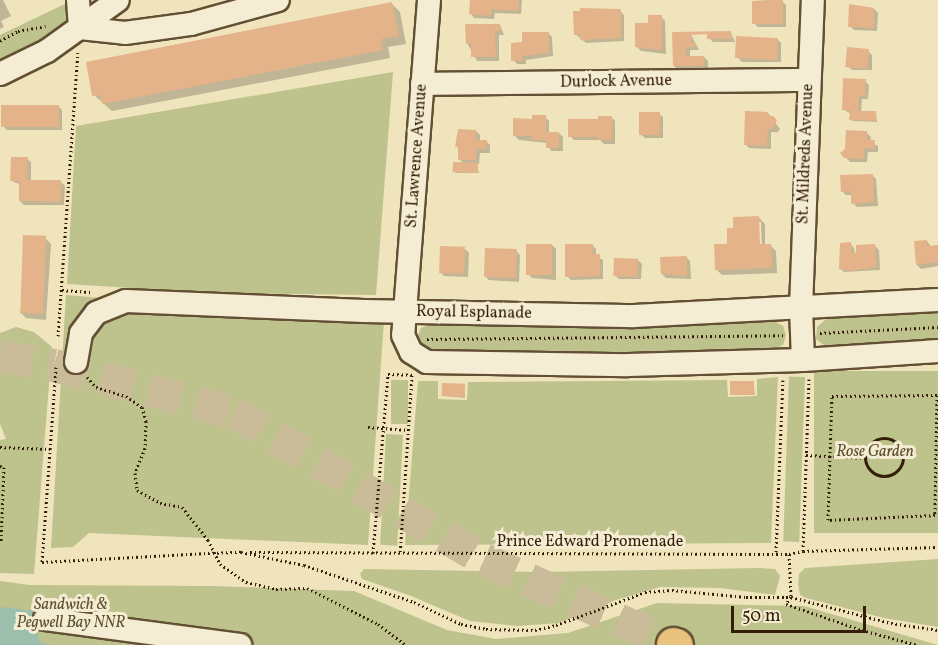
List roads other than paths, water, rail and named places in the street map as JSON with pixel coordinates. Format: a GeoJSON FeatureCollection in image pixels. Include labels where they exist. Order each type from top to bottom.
{"type":"FeatureCollection","features":[{"type":"Feature","properties":{"kind":"street"},"geometry":{"type":"LineString","coordinates":[[74,33],[78,0]]}},
{"type":"Feature","properties":{"kind":"street"},"geometry":{"type":"LineString","coordinates":[[0,74],[74,33],[118,0]]}},
{"type":"Feature","properties":{"kind":"street"},"geometry":{"type":"LineString","coordinates":[[74,33],[125,33],[191,24],[278,0]]}},
{"type":"Feature","properties":{"kind":"street","name":"St. Lawrence Avenue"},"geometry":{"type":"LineString","coordinates":[[405,311],[429,0]]}},
{"type":"Feature","properties":{"kind":"street","name":"St. Mildreds Avenue"},"geometry":{"type":"LineString","coordinates":[[801,308],[813,0]]}},
{"type":"Feature","properties":{"kind":"street","name":"Durlock Avenue"},"geometry":{"type":"LineString","coordinates":[[422,84],[809,80]]}},
{"type":"Feature","properties":{"kind":"street","name":"Royal Esplanade"},"geometry":{"type":"LineString","coordinates":[[938,300],[634,316],[405,311],[403,335],[411,352],[428,362],[806,366],[938,351]]}},
{"type":"Feature","properties":{"kind":"street"},"geometry":{"type":"LineString","coordinates":[[66,360],[81,333],[96,313],[126,301],[405,311]]}},
{"type":"Feature","properties":{"kind":"street"},"geometry":{"type":"LineString","coordinates":[[801,308],[806,366]]}},
{"type":"Feature","properties":{"kind":"street"},"geometry":{"type":"LineString","coordinates":[[45,619],[240,645]]}},
{"type":"Feature","properties":{"kind":"tunnel"},"geometry":{"type":"LineString","coordinates":[[0,356],[54,365],[233,412],[484,559],[673,644]]}},
{"type":"Feature","properties":{"kind":"park label","name":"Rose Garden"},"geometry":{"type":"Point","coordinates":[875,452]}},
{"type":"Feature","properties":{"kind":"park label","name":"Sandwich & Pegwell Bay NNR"},"geometry":{"type":"Point","coordinates":[71,614]}}]}
